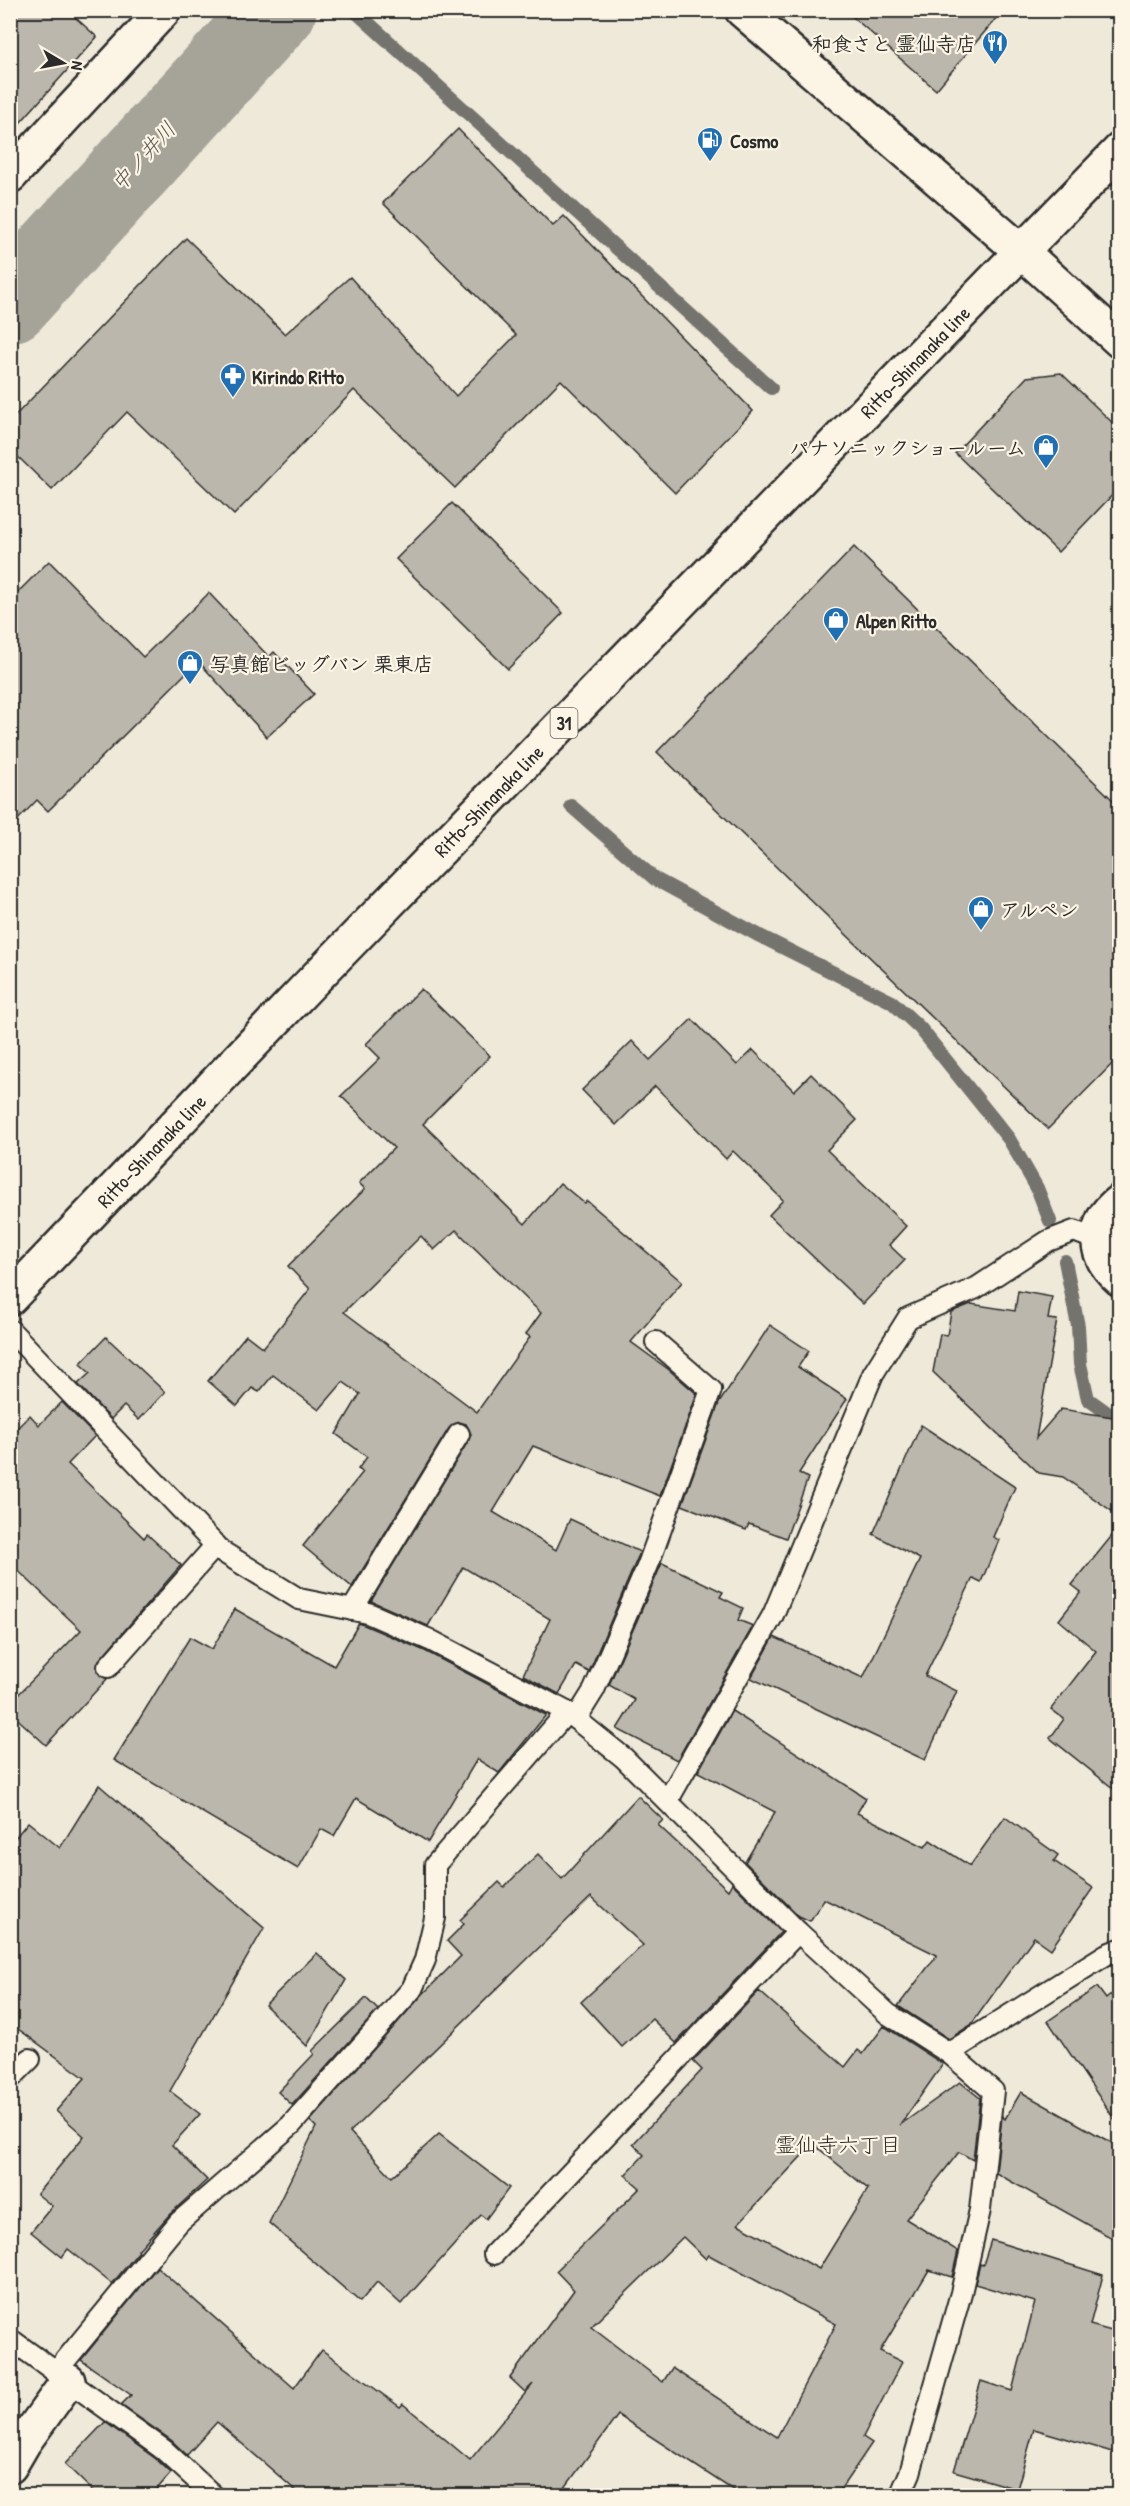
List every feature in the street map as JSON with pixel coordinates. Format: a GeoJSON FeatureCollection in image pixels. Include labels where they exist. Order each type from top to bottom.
{"type":"FeatureCollection","features":[{"type":"Feature","properties":{"kind":"main road"},"geometry":{"type":"LineString","coordinates":[[742,10],[1022,252],[1119,341]]}},
{"type":"Feature","properties":{"kind":"main road"},"geometry":{"type":"LineString","coordinates":[[10,177],[150,15]]}},
{"type":"Feature","properties":{"kind":"main road","name":"Ritto-Shinanaka line"},"geometry":{"type":"LineString","coordinates":[[10,1298],[307,987],[1119,150]]}},
{"type":"Feature","properties":{"kind":"main road"},"geometry":{"type":"LineString","coordinates":[[1119,1201],[1106,1211],[1096,1240],[1107,1268],[1119,1279]]}},
{"type":"Feature","properties":{"kind":"main road"},"geometry":{"type":"LineString","coordinates":[[10,2466],[61,2377]]}},
{"type":"Feature","properties":{"kind":"lane"},"geometry":{"type":"LineString","coordinates":[[668,1800],[773,1615],[873,1374],[908,1318],[976,1288],[1048,1241],[1074,1231],[1096,1240]]}},
{"type":"Feature","properties":{"kind":"lane"},"geometry":{"type":"LineString","coordinates":[[10,1330],[221,1551],[299,1599],[368,1613],[430,1640],[572,1716],[624,1758],[798,1932],[888,2014],[949,2053],[993,2091],[980,2210],[961,2293],[910,2474],[900,2496]]}},
{"type":"Feature","properties":{"kind":"lane"},"geometry":{"type":"LineString","coordinates":[[61,2377],[179,2222],[291,2125],[412,1989],[425,1960],[435,1918],[435,1864],[594,1690],[648,1565],[711,1390],[656,1342]]}},
{"type":"Feature","properties":{"kind":"lane"},"geometry":{"type":"LineString","coordinates":[[352,1610],[459,1434]]}},
{"type":"Feature","properties":{"kind":"lane"},"geometry":{"type":"LineString","coordinates":[[108,1667],[216,1545]]}},
{"type":"Feature","properties":{"kind":"lane"},"geometry":{"type":"LineString","coordinates":[[494,2254],[798,1932]]}},
{"type":"Feature","properties":{"kind":"lane"},"geometry":{"type":"LineString","coordinates":[[949,2053],[1107,1954],[1119,1949]]}},
{"type":"Feature","properties":{"kind":"lane"},"geometry":{"type":"LineString","coordinates":[[10,2079],[30,2059]]}},
{"type":"Feature","properties":{"kind":"lane"},"geometry":{"type":"LineString","coordinates":[[10,2338],[164,2450],[214,2496]]}},
{"type":"Feature","properties":{"kind":"building"},"geometry":{"type":"Polygon","coordinates":[[[10,10],[67,10],[97,37],[10,134],[10,10]]]}},
{"type":"Feature","properties":{"kind":"building"},"geometry":{"type":"Polygon","coordinates":[[[845,10],[1003,10],[936,90],[845,10]]]}},
{"type":"Feature","properties":{"kind":"building"},"geometry":{"type":"Polygon","coordinates":[[[458,129],[553,226],[564,216],[753,411],[675,493],[561,380],[455,488],[354,390],[234,515],[127,412],[52,490],[10,449],[10,421],[186,238],[285,334],[350,277],[456,396],[516,335],[383,203],[458,129]]]}},
{"type":"Feature","properties":{"kind":"building","name":"パナソニックショールーム"},"geometry":{"type":"Polygon","coordinates":[[[1061,373],[1119,429],[1119,488],[1058,552],[955,453],[1027,377],[1061,373]]]}},
{"type":"Feature","properties":{"kind":"building"},"geometry":{"type":"Polygon","coordinates":[[[452,503],[563,613],[508,669],[396,559],[452,503]]]}},
{"type":"Feature","properties":{"kind":"building","name":"アルペン"},"geometry":{"type":"Polygon","coordinates":[[[854,547],[1119,806],[1119,1057],[1048,1129],[657,752],[854,547]]]}},
{"type":"Feature","properties":{"kind":"building"},"geometry":{"type":"Polygon","coordinates":[[[49,561],[143,657],[209,593],[269,657],[274,652],[314,694],[267,737],[198,661],[48,811],[37,800],[10,828],[10,600],[49,561]]]}},
{"type":"Feature","properties":{"kind":"building"},"geometry":{"type":"Polygon","coordinates":[[[421,989],[490,1056],[423,1124],[525,1224],[560,1183],[584,1203],[587,1201],[682,1282],[631,1342],[697,1394],[660,1496],[533,1446],[493,1512],[556,1550],[570,1519],[640,1552],[589,1672],[576,1665],[559,1694],[523,1675],[550,1619],[463,1567],[428,1626],[371,1601],[469,1440],[471,1434],[466,1424],[459,1422],[449,1428],[352,1587],[303,1546],[363,1472],[358,1469],[367,1457],[336,1434],[360,1394],[343,1382],[319,1410],[273,1375],[259,1392],[252,1388],[237,1406],[208,1381],[246,1335],[263,1348],[310,1289],[288,1266],[365,1189],[359,1183],[394,1148],[341,1096],[380,1058],[366,1044],[421,989]],[[456,1230],[434,1250],[421,1236],[344,1312],[477,1412],[530,1337],[526,1334],[541,1313],[456,1230]]]}},
{"type":"Feature","properties":{"kind":"building"},"geometry":{"type":"Polygon","coordinates":[[[692,1019],[737,1065],[753,1050],[794,1091],[811,1074],[857,1120],[827,1150],[906,1226],[889,1245],[905,1260],[863,1304],[769,1215],[783,1200],[733,1151],[726,1159],[655,1086],[616,1125],[582,1090],[632,1041],[650,1060],[692,1019]]]}},
{"type":"Feature","properties":{"kind":"building"},"geometry":{"type":"Polygon","coordinates":[[[1018,1291],[1052,1297],[1048,1319],[1057,1320],[1036,1438],[1061,1409],[1119,1418],[1119,1516],[1063,1477],[1039,1473],[933,1372],[940,1334],[947,1335],[951,1312],[971,1304],[1015,1311],[1018,1291]]]}},
{"type":"Feature","properties":{"kind":"building"},"geometry":{"type":"Polygon","coordinates":[[[770,1325],[809,1351],[798,1367],[847,1399],[799,1473],[808,1478],[786,1538],[749,1524],[746,1530],[682,1505],[719,1403],[770,1325]]]}},
{"type":"Feature","properties":{"kind":"building"},"geometry":{"type":"Polygon","coordinates":[[[106,1337],[165,1392],[139,1420],[124,1406],[111,1419],[78,1384],[90,1373],[80,1364],[106,1337]]]}},
{"type":"Feature","properties":{"kind":"building"},"geometry":{"type":"Polygon","coordinates":[[[62,1402],[95,1436],[68,1464],[144,1538],[147,1534],[181,1565],[99,1660],[97,1671],[107,1679],[46,1745],[10,1712],[10,1703],[81,1630],[10,1563],[10,1435],[30,1415],[39,1425],[62,1402]]]}},
{"type":"Feature","properties":{"kind":"building"},"geometry":{"type":"Polygon","coordinates":[[[921,1425],[1015,1487],[993,1537],[999,1540],[981,1582],[973,1578],[925,1676],[957,1691],[925,1760],[751,1678],[774,1637],[863,1678],[920,1559],[873,1534],[921,1425]]]}},
{"type":"Feature","properties":{"kind":"building"},"geometry":{"type":"Polygon","coordinates":[[[1119,1527],[1119,1793],[1050,1738],[1064,1719],[1051,1709],[1096,1651],[1059,1620],[1081,1592],[1072,1585],[1119,1527]]]}},
{"type":"Feature","properties":{"kind":"building"},"geometry":{"type":"Polygon","coordinates":[[[662,1563],[723,1592],[720,1597],[743,1608],[738,1620],[753,1626],[677,1760],[617,1729],[635,1700],[609,1685],[662,1563]]]}},
{"type":"Feature","properties":{"kind":"building"},"geometry":{"type":"Polygon","coordinates":[[[235,1609],[334,1666],[359,1623],[425,1651],[546,1715],[499,1773],[477,1759],[428,1842],[356,1798],[334,1836],[321,1829],[298,1869],[114,1760],[190,1637],[212,1649],[235,1609]]]}},
{"type":"Feature","properties":{"kind":"building"},"geometry":{"type":"Polygon","coordinates":[[[732,1711],[866,1798],[857,1813],[925,1847],[930,1840],[970,1866],[1005,1817],[1058,1855],[1054,1861],[1093,1888],[1051,1949],[1034,1937],[971,2025],[949,2039],[898,2006],[937,1955],[824,1899],[810,1921],[799,1916],[745,1862],[775,1812],[698,1772],[732,1711]]]}},
{"type":"Feature","properties":{"kind":"building"},"geometry":{"type":"Polygon","coordinates":[[[99,1785],[264,1928],[170,2091],[200,2114],[172,2145],[207,2180],[170,2214],[112,2284],[68,2249],[62,2257],[31,2232],[52,2206],[37,2194],[84,2136],[56,2111],[85,2078],[10,2023],[10,1844],[28,1822],[60,1848],[99,1785]]]}},
{"type":"Feature","properties":{"kind":"building"},"geometry":{"type":"Polygon","coordinates":[[[638,1796],[663,1820],[658,1825],[728,1890],[732,1883],[781,1932],[676,2043],[652,2019],[622,2047],[581,2002],[643,1945],[591,1897],[350,2132],[392,2177],[439,2134],[509,2188],[486,2219],[481,2215],[401,2304],[377,2282],[360,2302],[269,2223],[316,2127],[310,2121],[423,1994],[461,1956],[447,1941],[464,1924],[460,1920],[499,1882],[504,1887],[538,1854],[562,1879],[638,1796]]]}},
{"type":"Feature","properties":{"kind":"building"},"geometry":{"type":"Polygon","coordinates":[[[317,1953],[346,1980],[307,2046],[265,2005],[317,1953]]]}},
{"type":"Feature","properties":{"kind":"building"},"geometry":{"type":"Polygon","coordinates":[[[1097,1987],[1106,1999],[1119,1988],[1119,2126],[1048,2021],[1097,1987]]]}},
{"type":"Feature","properties":{"kind":"building"},"geometry":{"type":"Polygon","coordinates":[[[759,1991],[845,2067],[858,2050],[863,2054],[884,2026],[943,2064],[900,2125],[960,2082],[980,2098],[973,2160],[959,2152],[906,2219],[958,2251],[952,2277],[929,2270],[880,2351],[902,2362],[863,2437],[872,2443],[836,2496],[742,2496],[618,2415],[559,2496],[302,2496],[217,2422],[187,2455],[171,2440],[121,2405],[131,2395],[81,2360],[157,2267],[294,2388],[322,2350],[400,2407],[403,2404],[470,2460],[533,2384],[525,2392],[510,2378],[574,2290],[556,2271],[640,2188],[625,2175],[644,2155],[633,2144],[702,2070],[693,2061],[759,1991]],[[813,2144],[738,2224],[819,2269],[868,2189],[813,2144]],[[683,2237],[591,2327],[663,2382],[672,2368],[777,2437],[836,2324],[709,2255],[706,2259],[683,2237]]]}},
{"type":"Feature","properties":{"kind":"building"},"geometry":{"type":"Polygon","coordinates":[[[366,1998],[378,2010],[292,2105],[278,2092],[314,2054],[312,2051],[366,1998]]]}},
{"type":"Feature","properties":{"kind":"building"},"geometry":{"type":"Polygon","coordinates":[[[1021,2092],[1119,2147],[1119,2242],[996,2173],[1002,2116],[1005,2119],[1021,2092]]]}},
{"type":"Feature","properties":{"kind":"building"},"geometry":{"type":"Polygon","coordinates":[[[991,2240],[1103,2275],[1090,2325],[1119,2333],[1119,2454],[1034,2429],[1017,2489],[954,2471],[981,2381],[1012,2391],[1035,2302],[975,2284],[980,2264],[983,2265],[991,2240]]]}},
{"type":"Feature","properties":{"kind":"building"},"geometry":{"type":"Polygon","coordinates":[[[105,2422],[156,2459],[171,2473],[151,2496],[98,2496],[65,2464],[105,2422]]]}},
{"type":"Feature","properties":{"kind":"waterway","name":"中ノ井川"},"geometry":{"type":"LineString","coordinates":[[10,302],[276,10]]}},
{"type":"Feature","properties":{"kind":"waterway"},"geometry":{"type":"LineString","coordinates":[[354,10],[771,388]]}},
{"type":"Feature","properties":{"kind":"waterway"},"geometry":{"type":"LineString","coordinates":[[571,806],[655,879],[760,936],[892,1002],[920,1028],[1009,1139],[1037,1188],[1050,1221]]}},
{"type":"Feature","properties":{"kind":"waterway"},"geometry":{"type":"LineString","coordinates":[[1065,1261],[1078,1326],[1080,1364],[1088,1399],[1120,1422]]}},
{"type":"Feature","properties":{"kind":"place","name":"和食さと 霊仙寺店"},"geometry":{"type":"Point","coordinates":[995,66]}},
{"type":"Feature","properties":{"kind":"place","name":"Cosmo"},"geometry":{"type":"Point","coordinates":[710,163]}},
{"type":"Feature","properties":{"kind":"place","name":"Kirindo Ritto"},"geometry":{"type":"Point","coordinates":[233,399]}},
{"type":"Feature","properties":{"kind":"place","name":"パナソニックショールーム"},"geometry":{"type":"Point","coordinates":[1046,470]}},
{"type":"Feature","properties":{"kind":"place","name":"Alpen Ritto"},"geometry":{"type":"Point","coordinates":[836,643]}},
{"type":"Feature","properties":{"kind":"place","name":"写真館ビッグバン 栗東店"},"geometry":{"type":"Point","coordinates":[190,686]}},
{"type":"Feature","properties":{"kind":"place","name":"アルペン"},"geometry":{"type":"Point","coordinates":[981,932]}},
{"type":"Feature","properties":{"kind":"district","name":"霊仙寺六丁目"},"geometry":{"type":"Point","coordinates":[838,2144]}}]}
